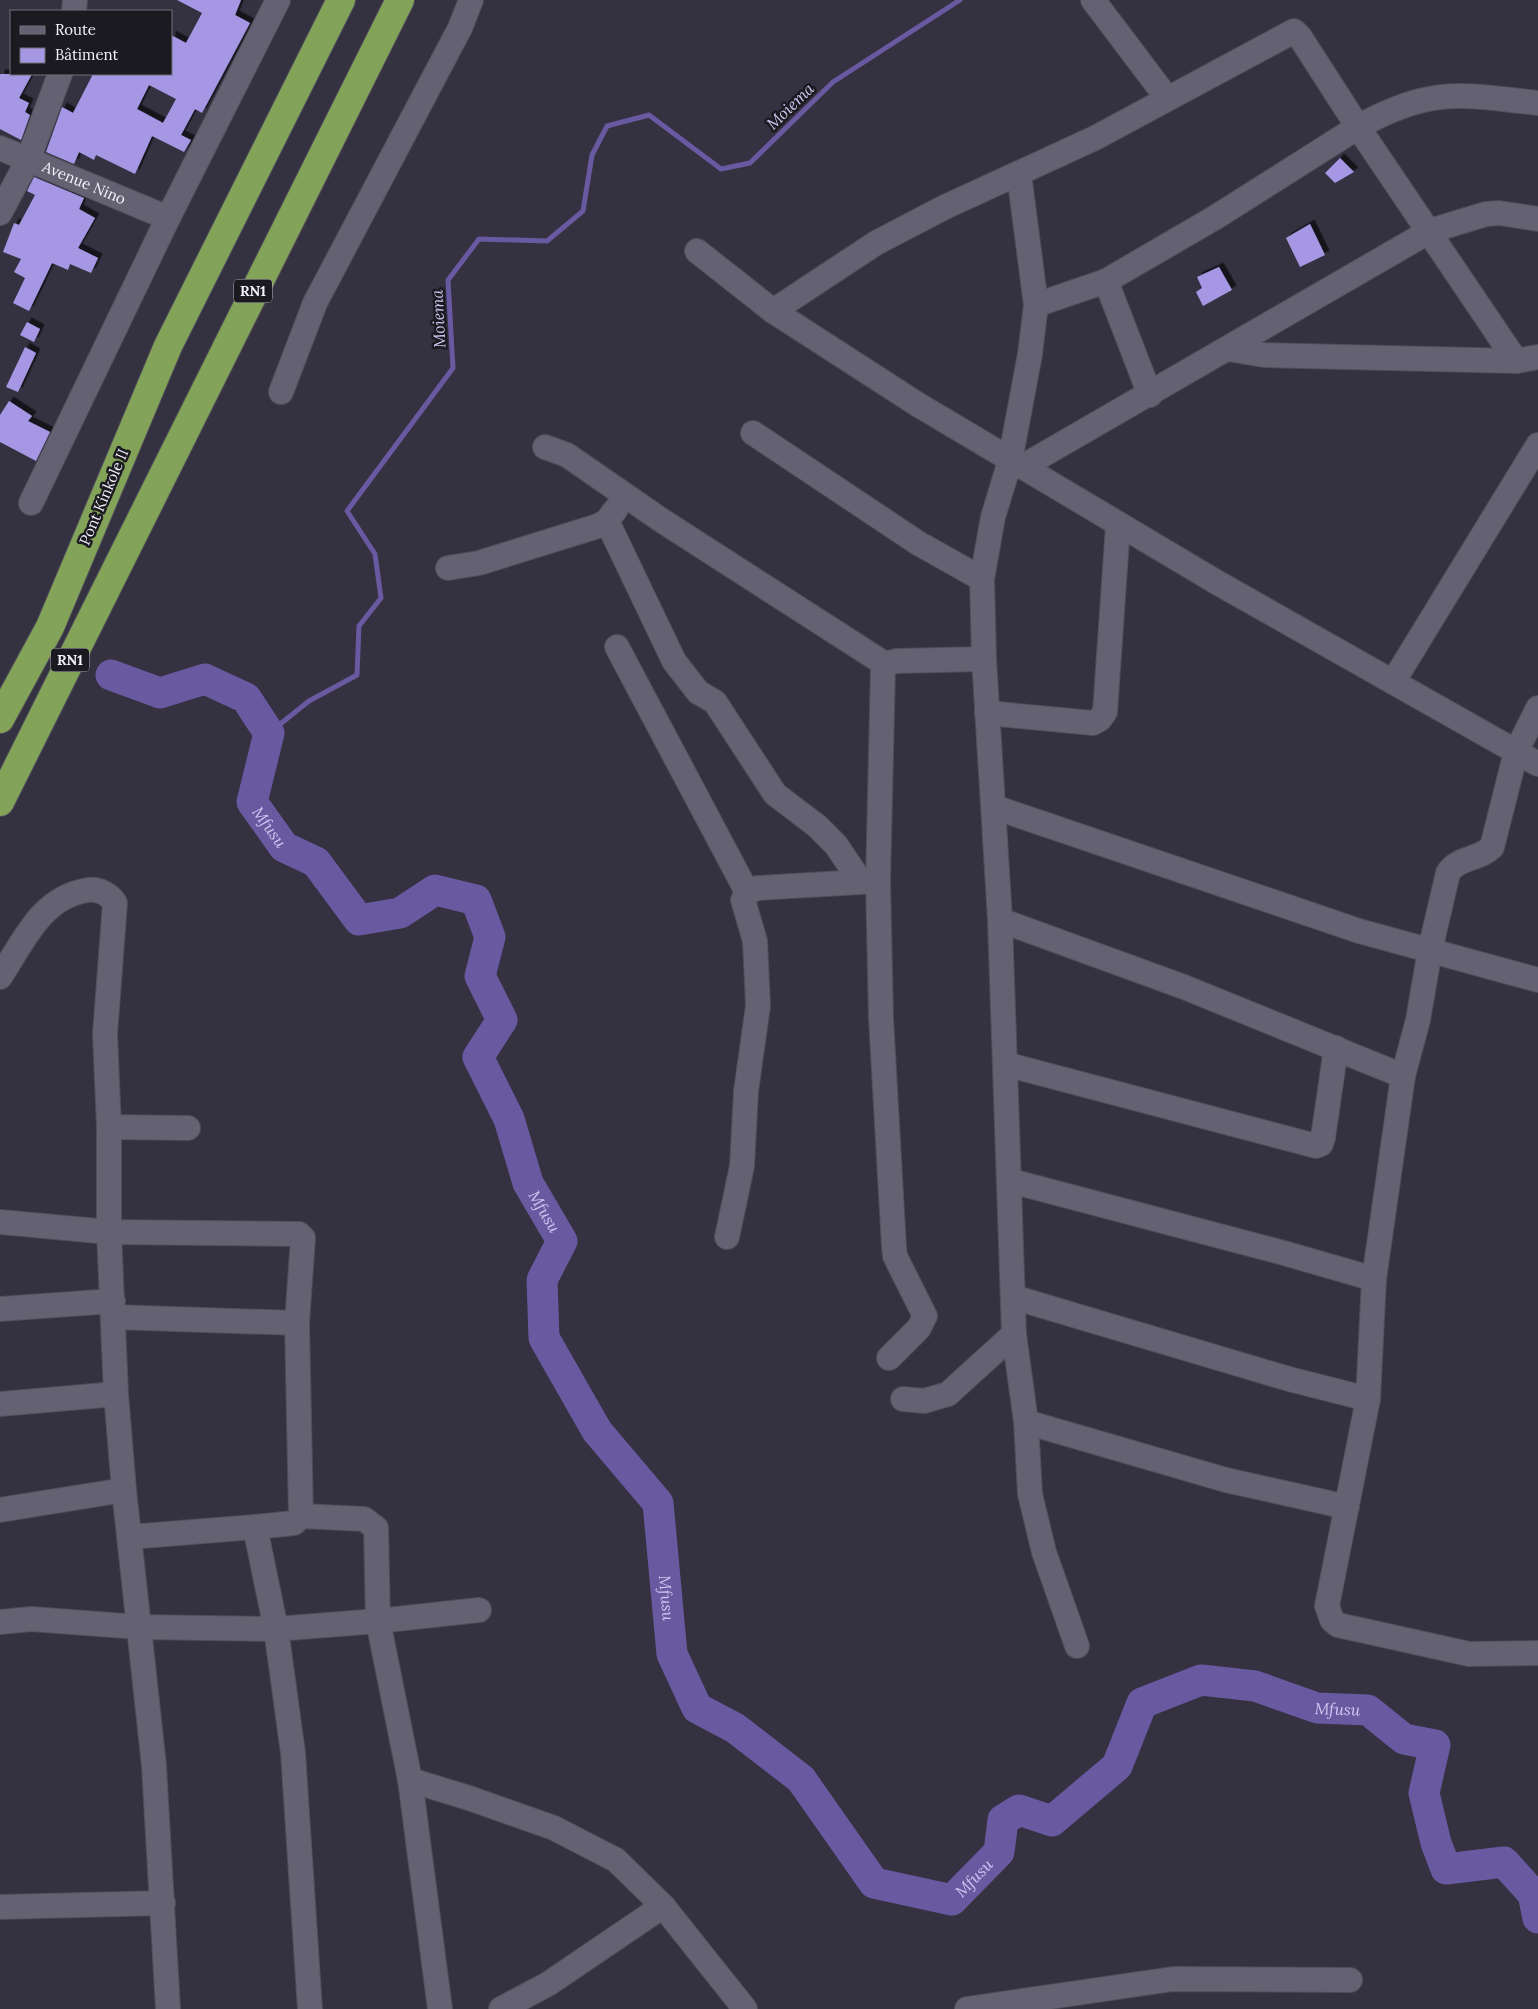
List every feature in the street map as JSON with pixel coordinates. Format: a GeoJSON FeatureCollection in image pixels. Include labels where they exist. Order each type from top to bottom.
{"type":"FeatureCollection","features":[{"type":"Feature","properties":{"kind":"highway","name":"Pont Kinkole II"},"geometry":{"type":"LineString","coordinates":[[0,719],[50,627],[159,366],[341,0]]}},
{"type":"Feature","properties":{"kind":"highway","name":"RN1"},"geometry":{"type":"LineString","coordinates":[[0,802],[400,0]]}},
{"type":"Feature","properties":{"kind":"street"},"geometry":{"type":"LineString","coordinates":[[32,503],[168,218],[278,0]]}},
{"type":"Feature","properties":{"kind":"street"},"geometry":{"type":"LineString","coordinates":[[281,392],[315,303],[460,28],[471,0]]}},
{"type":"Feature","properties":{"kind":"street"},"geometry":{"type":"LineString","coordinates":[[1094,0],[1167,98]]}},
{"type":"Feature","properties":{"kind":"street"},"geometry":{"type":"LineString","coordinates":[[772,311],[876,243],[944,207],[1094,138],[1294,31],[1300,36],[1358,127],[1430,231],[1527,359]]}},
{"type":"Feature","properties":{"kind":"street"},"geometry":{"type":"LineString","coordinates":[[0,213],[28,160],[60,75]]}},
{"type":"Feature","properties":{"kind":"street"},"geometry":{"type":"LineString","coordinates":[[1036,305],[1106,281],[1216,217],[1389,109],[1426,97],[1452,94],[1538,103]]}},
{"type":"Feature","properties":{"kind":"street","name":"Avenue Nino"},"geometry":{"type":"LineString","coordinates":[[0,148],[168,218]]}},
{"type":"Feature","properties":{"kind":"street"},"geometry":{"type":"LineString","coordinates":[[1019,174],[1036,305],[1016,464],[993,517],[982,579],[984,659],[1000,920],[1011,1181],[1014,1334],[1026,1422],[1030,1494],[1044,1552],[1077,1646]]}},
{"type":"Feature","properties":{"kind":"street"},"geometry":{"type":"LineString","coordinates":[[1016,464],[1150,395],[1430,231],[1486,214],[1499,213],[1538,219]]}},
{"type":"Feature","properties":{"kind":"street"},"geometry":{"type":"LineString","coordinates":[[697,251],[772,311],[917,404],[1118,525],[1538,764]]}},
{"type":"Feature","properties":{"kind":"street"},"geometry":{"type":"LineString","coordinates":[[1106,281],[1150,395]]}},
{"type":"Feature","properties":{"kind":"street"},"geometry":{"type":"LineString","coordinates":[[1228,349],[1264,355],[1527,359]]}},
{"type":"Feature","properties":{"kind":"street"},"geometry":{"type":"LineString","coordinates":[[753,433],[918,543],[982,579]]}},
{"type":"Feature","properties":{"kind":"street"},"geometry":{"type":"LineString","coordinates":[[1393,682],[1538,445]]}},
{"type":"Feature","properties":{"kind":"street"},"geometry":{"type":"LineString","coordinates":[[545,447],[567,455],[626,496],[885,664],[896,661],[984,659]]}},
{"type":"Feature","properties":{"kind":"street"},"geometry":{"type":"LineString","coordinates":[[448,568],[479,563],[598,526],[607,521],[626,496]]}},
{"type":"Feature","properties":{"kind":"street"},"geometry":{"type":"LineString","coordinates":[[607,521],[674,661],[698,692],[715,702],[776,794],[817,826],[869,881]]}},
{"type":"Feature","properties":{"kind":"street"},"geometry":{"type":"LineString","coordinates":[[987,713],[1093,722],[1100,719],[1105,712],[1118,525]]}},
{"type":"Feature","properties":{"kind":"street"},"geometry":{"type":"LineString","coordinates":[[617,647],[748,892]]}},
{"type":"Feature","properties":{"kind":"street"},"geometry":{"type":"LineString","coordinates":[[885,664],[883,668],[869,881],[880,1018],[894,1247],[896,1256],[925,1316],[919,1328],[889,1358]]}},
{"type":"Feature","properties":{"kind":"street"},"geometry":{"type":"LineString","coordinates":[[1538,708],[1516,752],[1492,847],[1485,854],[1453,865],[1448,873],[1430,950],[1418,1020],[1403,1076],[1374,1279],[1368,1399],[1327,1606],[1332,1620],[1338,1625],[1469,1654],[1538,1653]]}},
{"type":"Feature","properties":{"kind":"street"},"geometry":{"type":"LineString","coordinates":[[994,807],[1359,931],[1538,980]]}},
{"type":"Feature","properties":{"kind":"street"},"geometry":{"type":"LineString","coordinates":[[727,1237],[742,1166],[746,1091],[758,1006],[755,941],[743,900],[748,892],[758,888],[869,881]]}},
{"type":"Feature","properties":{"kind":"street"},"geometry":{"type":"LineString","coordinates":[[0,977],[44,911],[55,902],[80,892],[93,890],[108,894],[112,898],[115,903],[105,1034],[109,1127],[109,1232],[116,1394],[124,1490],[154,1766],[168,2009]]}},
{"type":"Feature","properties":{"kind":"street"},"geometry":{"type":"LineString","coordinates":[[1000,920],[1184,987],[1403,1076]]}},
{"type":"Feature","properties":{"kind":"street"},"geometry":{"type":"LineString","coordinates":[[1005,1064],[1316,1146],[1321,1144],[1323,1138],[1336,1048]]}},
{"type":"Feature","properties":{"kind":"street"},"geometry":{"type":"LineString","coordinates":[[109,1127],[188,1128]]}},
{"type":"Feature","properties":{"kind":"street"},"geometry":{"type":"LineString","coordinates":[[1011,1181],[1284,1253],[1374,1279]]}},
{"type":"Feature","properties":{"kind":"street"},"geometry":{"type":"LineString","coordinates":[[0,1222],[109,1232],[299,1234],[303,1240],[297,1323],[301,1516],[294,1523],[129,1537]]}},
{"type":"Feature","properties":{"kind":"street"},"geometry":{"type":"LineString","coordinates":[[1013,1297],[1289,1378],[1368,1399]]}},
{"type":"Feature","properties":{"kind":"street"},"geometry":{"type":"LineString","coordinates":[[0,1309],[113,1309],[297,1323]]}},
{"type":"Feature","properties":{"kind":"street"},"geometry":{"type":"LineString","coordinates":[[903,1399],[924,1401],[948,1394],[1014,1334]]}},
{"type":"Feature","properties":{"kind":"street"},"geometry":{"type":"LineString","coordinates":[[0,1404],[116,1394]]}},
{"type":"Feature","properties":{"kind":"street"},"geometry":{"type":"LineString","coordinates":[[1026,1422],[1226,1480],[1347,1507]]}},
{"type":"Feature","properties":{"kind":"street"},"geometry":{"type":"LineString","coordinates":[[0,1510],[124,1490]]}},
{"type":"Feature","properties":{"kind":"street"},"geometry":{"type":"LineString","coordinates":[[301,1516],[364,1518],[376,1528],[378,1622],[410,1780],[440,2009]]}},
{"type":"Feature","properties":{"kind":"street"},"geometry":{"type":"LineString","coordinates":[[255,1527],[276,1629],[293,1753],[310,2009]]}},
{"type":"Feature","properties":{"kind":"street"},"geometry":{"type":"LineString","coordinates":[[0,1622],[31,1619],[139,1627],[276,1629],[378,1622],[479,1610]]}},
{"type":"Feature","properties":{"kind":"street"},"geometry":{"type":"LineString","coordinates":[[410,1780],[470,1798],[554,1828],[616,1860],[662,1906],[745,2009]]}},
{"type":"Feature","properties":{"kind":"street"},"geometry":{"type":"LineString","coordinates":[[0,1907],[163,1903]]}},
{"type":"Feature","properties":{"kind":"street"},"geometry":{"type":"LineString","coordinates":[[501,2009],[548,1984],[662,1906]]}},
{"type":"Feature","properties":{"kind":"street"},"geometry":{"type":"LineString","coordinates":[[967,2009],[1173,1979],[1350,1980]]}},
{"type":"Feature","properties":{"kind":"building"},"geometry":{"type":"Polygon","coordinates":[[[177,0],[241,0],[235,15],[250,23],[202,113],[195,109],[181,135],[191,140],[184,152],[152,136],[135,174],[96,155],[94,160],[79,152],[74,164],[46,152],[62,107],[73,113],[92,75],[172,75],[172,36],[186,43],[202,13],[177,0]],[[149,85],[137,109],[163,123],[176,99],[149,85]]]}},
{"type":"Feature","properties":{"kind":"building"},"geometry":{"type":"Polygon","coordinates":[[[0,74],[31,75],[19,98],[29,103],[25,112],[30,115],[21,140],[0,129],[0,74]]]}},
{"type":"Feature","properties":{"kind":"building"},"geometry":{"type":"Polygon","coordinates":[[[1340,158],[1354,172],[1335,183],[1325,173],[1340,158]]]}},
{"type":"Feature","properties":{"kind":"building"},"geometry":{"type":"Polygon","coordinates":[[[34,177],[84,198],[79,209],[95,218],[78,248],[98,258],[91,273],[70,264],[68,270],[52,263],[29,311],[13,303],[25,278],[14,272],[21,259],[3,252],[14,223],[19,225],[35,195],[27,191],[34,177]]]}},
{"type":"Feature","properties":{"kind":"building"},"geometry":{"type":"Polygon","coordinates":[[[1310,224],[1325,255],[1300,267],[1286,238],[1310,224]]]}},
{"type":"Feature","properties":{"kind":"building"},"geometry":{"type":"Polygon","coordinates":[[[1219,267],[1232,290],[1203,306],[1196,292],[1202,288],[1197,277],[1219,267]]]}},
{"type":"Feature","properties":{"kind":"building"},"geometry":{"type":"Polygon","coordinates":[[[27,322],[40,329],[34,342],[20,335],[27,322]]]}},
{"type":"Feature","properties":{"kind":"building"},"geometry":{"type":"Polygon","coordinates":[[[25,347],[36,353],[18,392],[6,387],[25,347]]]}},
{"type":"Feature","properties":{"kind":"building"},"geometry":{"type":"Polygon","coordinates":[[[9,401],[32,416],[28,421],[50,432],[36,461],[0,442],[0,415],[9,401]]]}},
{"type":"Feature","properties":{"kind":"waterway","name":"Moiema"},"geometry":{"type":"LineString","coordinates":[[269,733],[309,701],[357,675],[359,626],[381,598],[375,554],[347,511],[453,368],[448,280],[479,239],[547,241],[583,211],[592,155],[607,126],[649,115],[721,169],[750,163],[833,82],[960,0]]}},
{"type":"Feature","properties":{"kind":"waterway","name":"Mfusu"},"geometry":{"type":"LineString","coordinates":[[111,675],[160,693],[205,679],[246,698],[269,733],[252,802],[284,847],[316,862],[359,920],[400,913],[435,890],[476,900],[490,937],[480,976],[502,1020],[478,1057],[509,1119],[528,1183],[562,1241],[542,1280],[544,1338],[597,1431],[658,1503],[672,1654],[697,1708],[735,1728],[801,1779],[874,1883],[952,1900],[999,1852],[1003,1820],[1019,1810],[1052,1821],[1117,1766],[1142,1703],[1201,1680],[1255,1686],[1317,1708],[1368,1710],[1404,1739],[1435,1745],[1424,1793],[1436,1843],[1446,1869],[1504,1862],[1533,1894],[1538,1918]]}}]}
